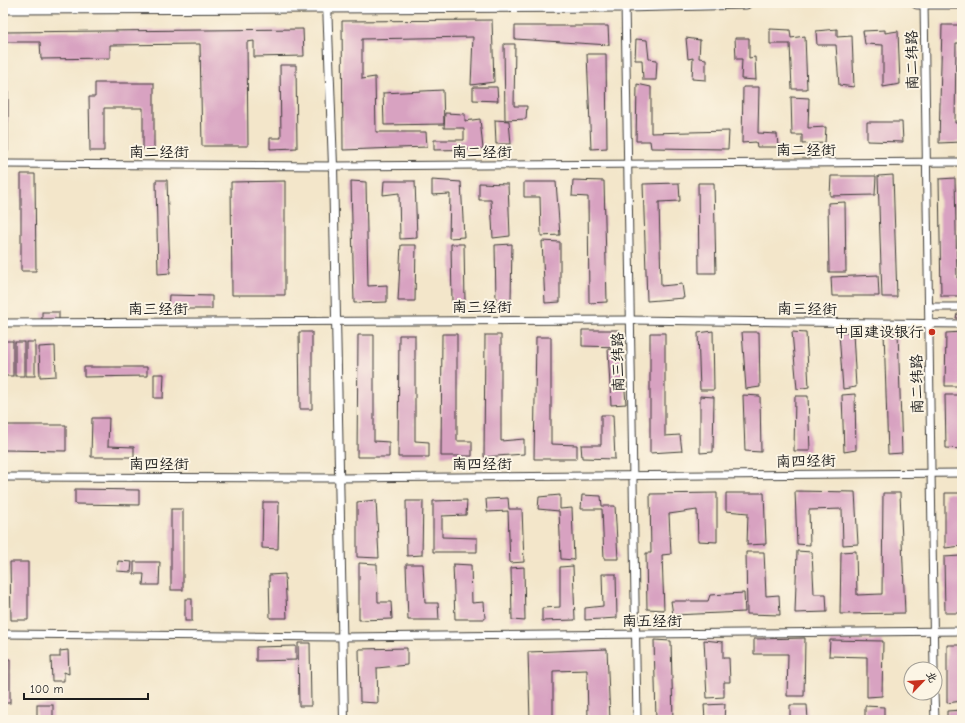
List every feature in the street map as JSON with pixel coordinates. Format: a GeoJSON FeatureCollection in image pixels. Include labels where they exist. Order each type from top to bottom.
{"type":"FeatureCollection","features":[{"type":"Feature","properties":{"kind":"highway"},"geometry":{"type":"LineString","coordinates":[[3,8],[746,3]]}},
{"type":"Feature","properties":{"kind":"highway"},"geometry":{"type":"LineString","coordinates":[[917,3],[962,3]]}},
{"type":"Feature","properties":{"kind":"street","name":"南二纬路"},"geometry":{"type":"LineString","coordinates":[[924,3],[930,324],[934,661]]}},
{"type":"Feature","properties":{"kind":"street","name":"南三纬路"},"geometry":{"type":"LineString","coordinates":[[625,4],[637,720]]}},
{"type":"Feature","properties":{"kind":"street"},"geometry":{"type":"LineString","coordinates":[[327,5],[333,166],[344,720]]}},
{"type":"Feature","properties":{"kind":"street","name":"南二经街"},"geometry":{"type":"LineString","coordinates":[[3,164],[333,166],[962,162]]}},
{"type":"Feature","properties":{"kind":"street"},"geometry":{"type":"LineString","coordinates":[[929,307],[962,307]]}},
{"type":"Feature","properties":{"kind":"street","name":"南三经街"},"geometry":{"type":"LineString","coordinates":[[3,323],[630,320],[962,324]]}},
{"type":"Feature","properties":{"kind":"street","name":"南四经街"},"geometry":{"type":"LineString","coordinates":[[3,477],[339,478],[962,473]]}},
{"type":"Feature","properties":{"kind":"street","name":"南五经街"},"geometry":{"type":"LineString","coordinates":[[3,634],[342,637],[962,631]]}},
{"type":"Feature","properties":{"kind":"street"},"geometry":{"type":"LineString","coordinates":[[934,701],[934,720]]}},
{"type":"Feature","properties":{"kind":"building"},"geometry":{"type":"Polygon","coordinates":[[[492,20],[494,82],[471,85],[473,37],[362,39],[362,79],[375,77],[376,132],[426,132],[427,147],[343,150],[342,21],[492,20]]]}},
{"type":"Feature","properties":{"kind":"building"},"geometry":{"type":"Polygon","coordinates":[[[942,25],[962,25],[962,43],[956,43],[955,123],[962,123],[962,142],[939,143],[942,25]]]}},
{"type":"Feature","properties":{"kind":"building"},"geometry":{"type":"Polygon","coordinates":[[[515,26],[608,26],[609,45],[515,39],[515,26]]]}},
{"type":"Feature","properties":{"kind":"building"},"geometry":{"type":"Polygon","coordinates":[[[303,29],[304,56],[254,57],[254,41],[247,42],[248,146],[202,146],[200,44],[110,45],[110,58],[41,59],[40,42],[6,42],[6,32],[303,29]]]}},
{"type":"Feature","properties":{"kind":"building"},"geometry":{"type":"Polygon","coordinates":[[[770,29],[790,30],[791,38],[805,36],[807,89],[792,89],[790,44],[770,44],[770,29]]]}},
{"type":"Feature","properties":{"kind":"building"},"geometry":{"type":"Polygon","coordinates":[[[837,29],[837,37],[852,36],[854,87],[839,85],[836,45],[817,45],[816,31],[837,29]]]}},
{"type":"Feature","properties":{"kind":"building"},"geometry":{"type":"Polygon","coordinates":[[[885,30],[885,33],[898,31],[900,84],[883,87],[883,45],[865,44],[863,31],[885,30]]]}},
{"type":"Feature","properties":{"kind":"building"},"geometry":{"type":"Polygon","coordinates":[[[686,38],[700,40],[699,58],[706,59],[706,80],[692,79],[693,58],[688,59],[686,38]]]}},
{"type":"Feature","properties":{"kind":"building"},"geometry":{"type":"Polygon","coordinates":[[[735,38],[749,38],[749,58],[755,57],[756,80],[741,79],[742,59],[736,59],[735,38]]]}},
{"type":"Feature","properties":{"kind":"building"},"geometry":{"type":"Polygon","coordinates":[[[636,39],[647,40],[649,59],[657,60],[656,80],[643,80],[642,60],[635,60],[636,39]]]}},
{"type":"Feature","properties":{"kind":"building"},"geometry":{"type":"Polygon","coordinates":[[[504,44],[515,44],[514,106],[527,106],[526,119],[505,120],[504,44]]]}},
{"type":"Feature","properties":{"kind":"building"},"geometry":{"type":"Polygon","coordinates":[[[587,54],[606,54],[607,148],[591,149],[587,54]]]}},
{"type":"Feature","properties":{"kind":"building"},"geometry":{"type":"Polygon","coordinates":[[[280,65],[296,65],[297,148],[270,149],[270,138],[281,138],[280,65]]]}},
{"type":"Feature","properties":{"kind":"building"},"geometry":{"type":"Polygon","coordinates":[[[3,77],[8,77],[8,151],[3,151],[3,77]]]}},
{"type":"Feature","properties":{"kind":"building"},"geometry":{"type":"Polygon","coordinates":[[[95,83],[154,83],[154,149],[143,149],[143,108],[104,108],[104,151],[90,151],[89,97],[95,97],[95,83]]]}},
{"type":"Feature","properties":{"kind":"building"},"geometry":{"type":"Polygon","coordinates":[[[637,84],[651,87],[651,133],[729,131],[728,149],[651,148],[650,141],[636,141],[637,84]]]}},
{"type":"Feature","properties":{"kind":"building"},"geometry":{"type":"Polygon","coordinates":[[[473,87],[497,87],[498,101],[473,100],[473,87]]]}},
{"type":"Feature","properties":{"kind":"building"},"geometry":{"type":"Polygon","coordinates":[[[743,87],[759,87],[758,133],[777,134],[778,147],[757,147],[756,142],[742,143],[743,87]]]}},
{"type":"Feature","properties":{"kind":"building"},"geometry":{"type":"Polygon","coordinates":[[[443,90],[444,124],[384,125],[383,93],[443,90]]]}},
{"type":"Feature","properties":{"kind":"building"},"geometry":{"type":"Polygon","coordinates":[[[791,97],[809,98],[808,128],[826,127],[825,143],[802,144],[802,135],[792,135],[791,97]]]}},
{"type":"Feature","properties":{"kind":"building"},"geometry":{"type":"Polygon","coordinates":[[[445,113],[465,114],[465,121],[480,119],[483,149],[434,150],[434,140],[464,140],[464,128],[444,128],[445,113]]]}},
{"type":"Feature","properties":{"kind":"building"},"geometry":{"type":"Polygon","coordinates":[[[495,120],[509,121],[511,144],[496,144],[495,120]]]}},
{"type":"Feature","properties":{"kind":"building"},"geometry":{"type":"Polygon","coordinates":[[[867,122],[902,122],[903,142],[867,141],[867,122]]]}},
{"type":"Feature","properties":{"kind":"building"},"geometry":{"type":"Polygon","coordinates":[[[21,174],[35,174],[36,271],[21,271],[21,174]]]}},
{"type":"Feature","properties":{"kind":"building"},"geometry":{"type":"Polygon","coordinates":[[[893,175],[897,297],[882,297],[878,176],[893,175]]]}},
{"type":"Feature","properties":{"kind":"building"},"geometry":{"type":"Polygon","coordinates":[[[831,176],[876,176],[875,195],[830,196],[831,176]]]}},
{"type":"Feature","properties":{"kind":"building"},"geometry":{"type":"Polygon","coordinates":[[[955,178],[957,278],[962,278],[962,296],[941,296],[939,179],[955,178]]]}},
{"type":"Feature","properties":{"kind":"building"},"geometry":{"type":"Polygon","coordinates":[[[156,180],[167,180],[170,273],[158,274],[156,180]]]}},
{"type":"Feature","properties":{"kind":"building"},"geometry":{"type":"Polygon","coordinates":[[[432,180],[461,182],[464,237],[449,238],[450,194],[432,195],[432,180]]]}},
{"type":"Feature","properties":{"kind":"building"},"geometry":{"type":"Polygon","coordinates":[[[573,180],[604,181],[607,302],[589,303],[588,197],[572,196],[573,180]]]}},
{"type":"Feature","properties":{"kind":"building"},"geometry":{"type":"Polygon","coordinates":[[[285,181],[285,295],[232,295],[231,182],[285,181]]]}},
{"type":"Feature","properties":{"kind":"building"},"geometry":{"type":"Polygon","coordinates":[[[351,181],[366,182],[368,286],[387,285],[387,302],[354,303],[351,181]]]}},
{"type":"Feature","properties":{"kind":"building"},"geometry":{"type":"Polygon","coordinates":[[[384,181],[415,181],[417,238],[400,239],[399,193],[383,195],[384,181]]]}},
{"type":"Feature","properties":{"kind":"building"},"geometry":{"type":"Polygon","coordinates":[[[524,182],[556,182],[560,235],[541,236],[540,197],[524,197],[524,182]]]}},
{"type":"Feature","properties":{"kind":"building"},"geometry":{"type":"Polygon","coordinates":[[[479,183],[508,184],[510,236],[493,238],[491,200],[479,200],[479,183]]]}},
{"type":"Feature","properties":{"kind":"building"},"geometry":{"type":"Polygon","coordinates":[[[679,183],[680,201],[659,202],[661,286],[682,284],[684,298],[647,301],[643,184],[679,183]]]}},
{"type":"Feature","properties":{"kind":"building"},"geometry":{"type":"Polygon","coordinates":[[[698,183],[714,183],[716,273],[699,273],[698,183]]]}},
{"type":"Feature","properties":{"kind":"building"},"geometry":{"type":"Polygon","coordinates":[[[845,202],[846,272],[829,272],[828,203],[845,202]]]}},
{"type":"Feature","properties":{"kind":"building"},"geometry":{"type":"Polygon","coordinates":[[[542,241],[560,242],[560,302],[545,303],[542,241]]]}},
{"type":"Feature","properties":{"kind":"building"},"geometry":{"type":"Polygon","coordinates":[[[451,244],[464,244],[465,302],[452,303],[451,244]]]}},
{"type":"Feature","properties":{"kind":"building"},"geometry":{"type":"Polygon","coordinates":[[[512,244],[511,301],[496,302],[495,245],[512,244]]]}},
{"type":"Feature","properties":{"kind":"building"},"geometry":{"type":"Polygon","coordinates":[[[401,245],[416,245],[415,301],[398,301],[401,245]]]}},
{"type":"Feature","properties":{"kind":"building"},"geometry":{"type":"Polygon","coordinates":[[[878,275],[879,296],[832,296],[831,277],[878,275]]]}},
{"type":"Feature","properties":{"kind":"building"},"geometry":{"type":"Polygon","coordinates":[[[169,295],[212,296],[212,309],[168,309],[169,295]]]}},
{"type":"Feature","properties":{"kind":"building"},"geometry":{"type":"Polygon","coordinates":[[[42,312],[59,312],[59,322],[42,322],[42,312]]]}},
{"type":"Feature","properties":{"kind":"building"},"geometry":{"type":"Polygon","coordinates":[[[957,314],[962,314],[962,318],[956,318],[957,314]]]}},
{"type":"Feature","properties":{"kind":"building"},"geometry":{"type":"Polygon","coordinates":[[[582,330],[619,330],[620,347],[582,346],[582,330]]]}},
{"type":"Feature","properties":{"kind":"building"},"geometry":{"type":"Polygon","coordinates":[[[713,331],[714,390],[700,390],[698,333],[713,331]]]}},
{"type":"Feature","properties":{"kind":"building"},"geometry":{"type":"Polygon","coordinates":[[[299,332],[312,332],[312,409],[300,409],[299,332]]]}},
{"type":"Feature","properties":{"kind":"building"},"geometry":{"type":"Polygon","coordinates":[[[742,332],[759,332],[760,387],[746,389],[742,332]]]}},
{"type":"Feature","properties":{"kind":"building"},"geometry":{"type":"Polygon","coordinates":[[[792,332],[806,333],[809,387],[797,389],[792,332]]]}},
{"type":"Feature","properties":{"kind":"building"},"geometry":{"type":"Polygon","coordinates":[[[884,332],[898,332],[902,453],[888,454],[884,332]]]}},
{"type":"Feature","properties":{"kind":"building"},"geometry":{"type":"Polygon","coordinates":[[[962,332],[962,386],[945,386],[946,333],[962,332]]]}},
{"type":"Feature","properties":{"kind":"building"},"geometry":{"type":"Polygon","coordinates":[[[650,333],[665,333],[665,436],[680,435],[682,451],[650,453],[650,333]]]}},
{"type":"Feature","properties":{"kind":"building"},"geometry":{"type":"Polygon","coordinates":[[[839,333],[853,333],[856,387],[843,389],[839,333]]]}},
{"type":"Feature","properties":{"kind":"building"},"geometry":{"type":"Polygon","coordinates":[[[442,334],[457,334],[457,441],[472,441],[472,456],[441,456],[442,334]]]}},
{"type":"Feature","properties":{"kind":"building"},"geometry":{"type":"Polygon","coordinates":[[[358,335],[374,335],[374,441],[389,442],[389,457],[357,457],[358,335]]]}},
{"type":"Feature","properties":{"kind":"building"},"geometry":{"type":"Polygon","coordinates":[[[399,335],[415,335],[415,441],[429,442],[429,457],[398,457],[399,335]]]}},
{"type":"Feature","properties":{"kind":"building"},"geometry":{"type":"Polygon","coordinates":[[[485,335],[501,335],[501,441],[524,439],[524,454],[484,457],[485,335]]]}},
{"type":"Feature","properties":{"kind":"building"},"geometry":{"type":"Polygon","coordinates":[[[536,337],[551,337],[551,444],[577,445],[577,459],[534,459],[536,337]]]}},
{"type":"Feature","properties":{"kind":"building"},"geometry":{"type":"Polygon","coordinates":[[[4,341],[13,341],[13,376],[4,376],[4,341]]]}},
{"type":"Feature","properties":{"kind":"building"},"geometry":{"type":"Polygon","coordinates":[[[15,342],[24,342],[24,376],[15,376],[15,342]]]}},
{"type":"Feature","properties":{"kind":"building"},"geometry":{"type":"Polygon","coordinates":[[[26,342],[35,342],[35,376],[26,376],[26,342]]]}},
{"type":"Feature","properties":{"kind":"building"},"geometry":{"type":"Polygon","coordinates":[[[55,346],[56,376],[40,377],[39,347],[55,346]]]}},
{"type":"Feature","properties":{"kind":"building"},"geometry":{"type":"Polygon","coordinates":[[[608,349],[622,350],[626,404],[611,405],[608,349]]]}},
{"type":"Feature","properties":{"kind":"building"},"geometry":{"type":"Polygon","coordinates":[[[84,367],[147,367],[147,376],[84,377],[84,367]]]}},
{"type":"Feature","properties":{"kind":"building"},"geometry":{"type":"Polygon","coordinates":[[[154,374],[164,374],[163,398],[154,398],[154,374]]]}},
{"type":"Feature","properties":{"kind":"building"},"geometry":{"type":"Polygon","coordinates":[[[855,394],[856,450],[844,452],[842,395],[855,394]]]}},
{"type":"Feature","properties":{"kind":"building"},"geometry":{"type":"Polygon","coordinates":[[[743,395],[760,396],[761,452],[745,451],[743,395]]]}},
{"type":"Feature","properties":{"kind":"building"},"geometry":{"type":"Polygon","coordinates":[[[945,395],[962,395],[962,449],[946,448],[945,395]]]}},
{"type":"Feature","properties":{"kind":"building"},"geometry":{"type":"Polygon","coordinates":[[[700,396],[714,397],[713,452],[700,453],[700,396]]]}},
{"type":"Feature","properties":{"kind":"building"},"geometry":{"type":"Polygon","coordinates":[[[795,396],[808,396],[810,451],[794,451],[795,396]]]}},
{"type":"Feature","properties":{"kind":"building"},"geometry":{"type":"Polygon","coordinates":[[[601,415],[613,415],[615,459],[582,458],[581,445],[601,445],[601,415]]]}},
{"type":"Feature","properties":{"kind":"building"},"geometry":{"type":"Polygon","coordinates":[[[92,418],[109,418],[108,446],[134,447],[134,457],[91,457],[92,418]]]}},
{"type":"Feature","properties":{"kind":"building"},"geometry":{"type":"Polygon","coordinates":[[[3,425],[66,425],[66,451],[3,450],[3,425]]]}},
{"type":"Feature","properties":{"kind":"building"},"geometry":{"type":"Polygon","coordinates":[[[75,489],[139,490],[139,505],[75,504],[75,489]]]}},
{"type":"Feature","properties":{"kind":"building"},"geometry":{"type":"Polygon","coordinates":[[[795,491],[855,492],[858,544],[843,545],[842,509],[809,510],[810,545],[797,544],[795,491]]]}},
{"type":"Feature","properties":{"kind":"building"},"geometry":{"type":"Polygon","coordinates":[[[717,493],[717,542],[698,541],[697,510],[669,514],[671,554],[662,555],[664,610],[647,609],[646,553],[651,553],[650,494],[717,493]]]}},
{"type":"Feature","properties":{"kind":"building"},"geometry":{"type":"Polygon","coordinates":[[[726,493],[764,493],[766,544],[747,545],[748,513],[726,511],[726,493]]]}},
{"type":"Feature","properties":{"kind":"building"},"geometry":{"type":"Polygon","coordinates":[[[883,493],[900,493],[905,613],[840,614],[841,552],[856,551],[857,595],[882,594],[883,493]]]}},
{"type":"Feature","properties":{"kind":"building"},"geometry":{"type":"Polygon","coordinates":[[[945,493],[962,493],[962,546],[945,548],[945,493]]]}},
{"type":"Feature","properties":{"kind":"building"},"geometry":{"type":"Polygon","coordinates":[[[560,495],[560,509],[572,508],[574,560],[561,559],[559,511],[538,509],[539,497],[560,495]]]}},
{"type":"Feature","properties":{"kind":"building"},"geometry":{"type":"Polygon","coordinates":[[[582,495],[601,496],[602,506],[615,506],[618,559],[604,559],[602,509],[581,509],[582,495]]]}},
{"type":"Feature","properties":{"kind":"building"},"geometry":{"type":"Polygon","coordinates":[[[508,498],[509,509],[522,509],[524,562],[510,563],[508,511],[487,512],[486,499],[508,498]]]}},
{"type":"Feature","properties":{"kind":"building"},"geometry":{"type":"Polygon","coordinates":[[[376,500],[379,558],[357,557],[357,502],[376,500]]]}},
{"type":"Feature","properties":{"kind":"building"},"geometry":{"type":"Polygon","coordinates":[[[467,500],[466,515],[442,516],[442,537],[477,538],[477,552],[433,552],[433,501],[467,500]]]}},
{"type":"Feature","properties":{"kind":"building"},"geometry":{"type":"Polygon","coordinates":[[[406,501],[423,501],[422,555],[407,556],[406,501]]]}},
{"type":"Feature","properties":{"kind":"building"},"geometry":{"type":"Polygon","coordinates":[[[263,502],[279,502],[278,549],[262,548],[263,502]]]}},
{"type":"Feature","properties":{"kind":"building"},"geometry":{"type":"Polygon","coordinates":[[[171,509],[183,509],[183,590],[171,590],[171,509]]]}},
{"type":"Feature","properties":{"kind":"building"},"geometry":{"type":"Polygon","coordinates":[[[797,551],[812,552],[814,594],[826,594],[827,612],[795,613],[797,551]]]}},
{"type":"Feature","properties":{"kind":"building"},"geometry":{"type":"Polygon","coordinates":[[[746,552],[764,552],[766,596],[779,595],[780,615],[747,614],[746,552]]]}},
{"type":"Feature","properties":{"kind":"building"},"geometry":{"type":"Polygon","coordinates":[[[960,556],[962,613],[945,613],[944,557],[960,556]]]}},
{"type":"Feature","properties":{"kind":"building"},"geometry":{"type":"Polygon","coordinates":[[[118,561],[132,562],[131,572],[117,571],[118,561]]]}},
{"type":"Feature","properties":{"kind":"building"},"geometry":{"type":"Polygon","coordinates":[[[10,562],[28,562],[28,620],[11,620],[10,562]]]}},
{"type":"Feature","properties":{"kind":"building"},"geometry":{"type":"Polygon","coordinates":[[[134,562],[160,562],[159,585],[143,585],[144,574],[134,574],[134,562]]]}},
{"type":"Feature","properties":{"kind":"building"},"geometry":{"type":"Polygon","coordinates":[[[359,563],[377,564],[378,602],[391,602],[392,619],[359,620],[359,563]]]}},
{"type":"Feature","properties":{"kind":"building"},"geometry":{"type":"Polygon","coordinates":[[[406,564],[423,564],[425,603],[438,603],[439,620],[408,620],[406,564]]]}},
{"type":"Feature","properties":{"kind":"building"},"geometry":{"type":"Polygon","coordinates":[[[453,564],[471,565],[472,603],[484,602],[485,619],[455,619],[453,564]]]}},
{"type":"Feature","properties":{"kind":"building"},"geometry":{"type":"Polygon","coordinates":[[[573,566],[575,620],[542,621],[542,608],[560,607],[560,567],[573,566]]]}},
{"type":"Feature","properties":{"kind":"building"},"geometry":{"type":"Polygon","coordinates":[[[524,567],[525,621],[512,620],[511,568],[524,567]]]}},
{"type":"Feature","properties":{"kind":"building"},"geometry":{"type":"Polygon","coordinates":[[[285,574],[287,618],[270,618],[269,575],[285,574]]]}},
{"type":"Feature","properties":{"kind":"building"},"geometry":{"type":"Polygon","coordinates":[[[602,574],[616,574],[617,618],[585,620],[585,608],[603,606],[602,574]]]}},
{"type":"Feature","properties":{"kind":"building"},"geometry":{"type":"Polygon","coordinates":[[[744,593],[745,612],[673,615],[671,601],[708,601],[710,595],[744,593]]]}},
{"type":"Feature","properties":{"kind":"building"},"geometry":{"type":"Polygon","coordinates":[[[185,599],[192,599],[192,621],[185,621],[185,599]]]}},
{"type":"Feature","properties":{"kind":"building"},"geometry":{"type":"Polygon","coordinates":[[[805,638],[804,696],[787,696],[788,654],[754,654],[754,639],[805,638]]]}},
{"type":"Feature","properties":{"kind":"building"},"geometry":{"type":"Polygon","coordinates":[[[654,640],[671,641],[673,720],[656,720],[654,640]]]}},
{"type":"Feature","properties":{"kind":"building"},"geometry":{"type":"Polygon","coordinates":[[[704,640],[723,642],[723,658],[729,658],[730,682],[724,682],[724,697],[707,698],[704,640]]]}},
{"type":"Feature","properties":{"kind":"building"},"geometry":{"type":"Polygon","coordinates":[[[830,640],[883,641],[882,696],[867,697],[867,657],[829,656],[830,640]]]}},
{"type":"Feature","properties":{"kind":"building"},"geometry":{"type":"Polygon","coordinates":[[[298,643],[310,643],[311,706],[299,706],[298,643]]]}},
{"type":"Feature","properties":{"kind":"building"},"geometry":{"type":"Polygon","coordinates":[[[947,645],[962,645],[962,701],[947,703],[947,645]]]}},
{"type":"Feature","properties":{"kind":"building"},"geometry":{"type":"Polygon","coordinates":[[[296,646],[296,660],[256,661],[256,647],[296,646]]]}},
{"type":"Feature","properties":{"kind":"building"},"geometry":{"type":"Polygon","coordinates":[[[407,648],[407,665],[377,668],[378,703],[360,702],[359,649],[407,648]]]}},
{"type":"Feature","properties":{"kind":"building"},"geometry":{"type":"Polygon","coordinates":[[[607,649],[610,720],[588,720],[587,670],[553,671],[553,720],[530,720],[528,652],[607,649]]]}},
{"type":"Feature","properties":{"kind":"building"},"geometry":{"type":"Polygon","coordinates":[[[68,650],[69,674],[64,672],[64,681],[52,681],[51,657],[60,657],[60,651],[68,650]]]}},
{"type":"Feature","properties":{"kind":"building"},"geometry":{"type":"Polygon","coordinates":[[[3,659],[10,659],[10,703],[3,703],[3,659]]]}},
{"type":"Feature","properties":{"kind":"building"},"geometry":{"type":"Polygon","coordinates":[[[725,704],[724,720],[705,720],[704,705],[725,704]]]}},
{"type":"Feature","properties":{"kind":"building"},"geometry":{"type":"Polygon","coordinates":[[[37,705],[53,705],[53,720],[37,720],[37,705]]]}},
{"type":"Feature","properties":{"kind":"building"},"geometry":{"type":"Polygon","coordinates":[[[790,705],[807,705],[808,720],[790,720],[790,705]]]}},
{"type":"Feature","properties":{"kind":"building"},"geometry":{"type":"Polygon","coordinates":[[[865,706],[884,707],[884,720],[865,720],[865,706]]]}},
{"type":"Feature","properties":{"kind":"building"},"geometry":{"type":"Polygon","coordinates":[[[962,710],[962,720],[947,720],[947,711],[962,710]]]}},
{"type":"Feature","properties":{"kind":"place","name":"中国建设银行"},"geometry":{"type":"Point","coordinates":[932,332]}}]}
